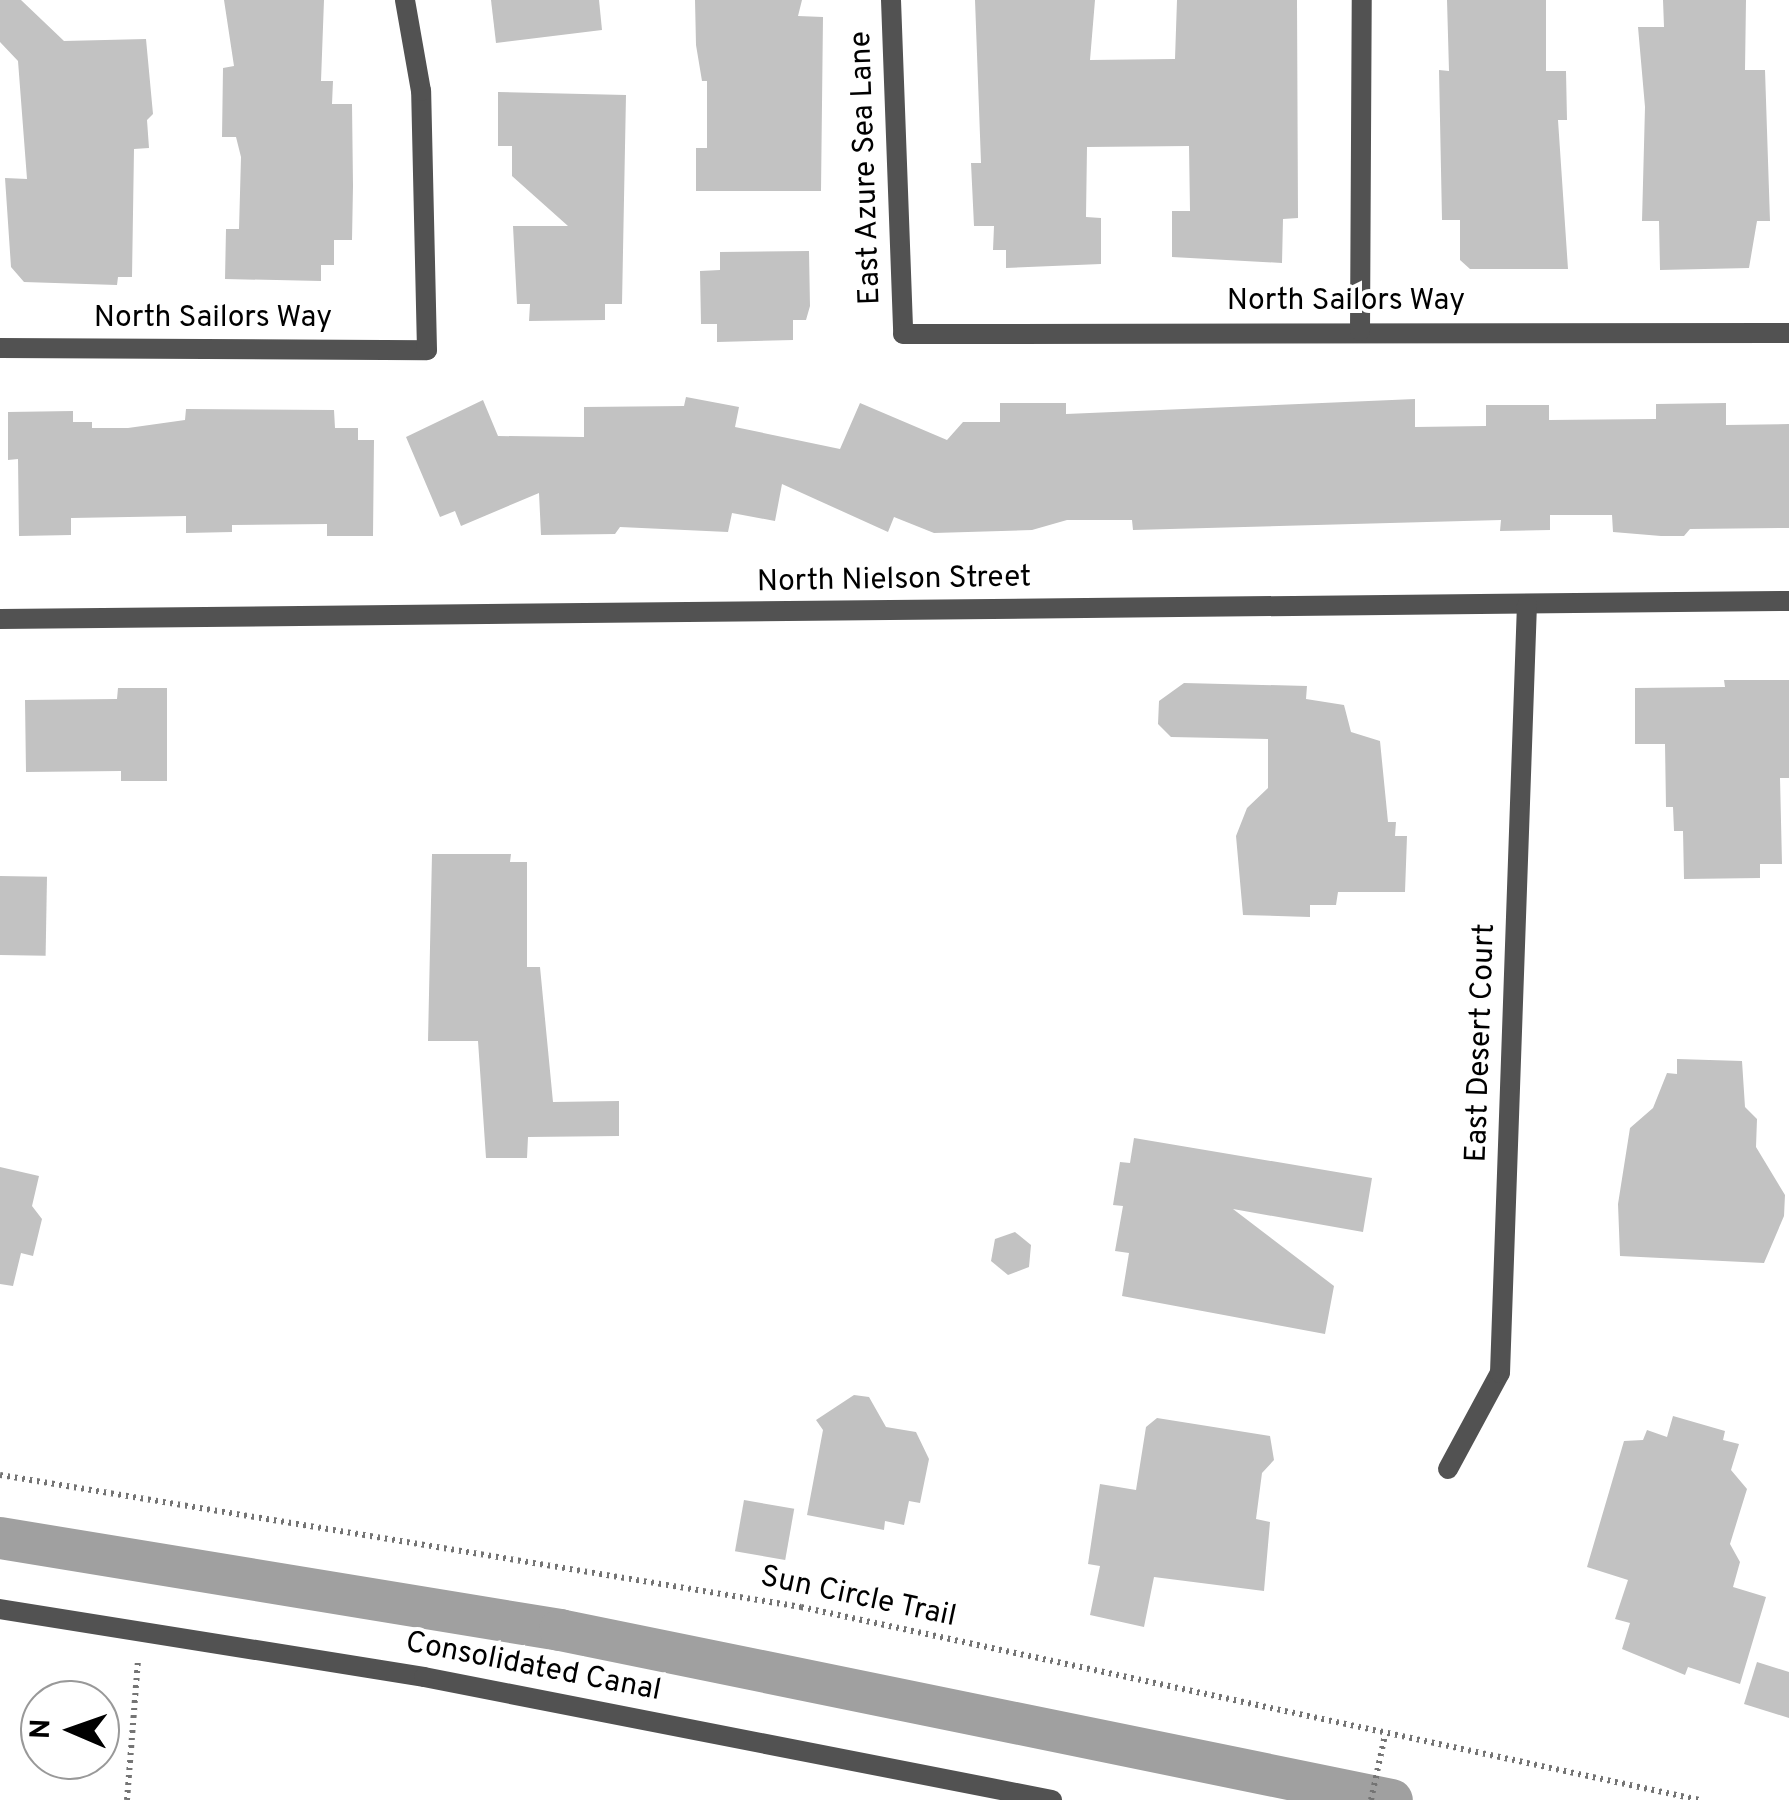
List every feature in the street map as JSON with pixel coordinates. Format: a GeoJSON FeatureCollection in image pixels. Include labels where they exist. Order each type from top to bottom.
{"type":"FeatureCollection","features":[{"type":"Feature","properties":{"kind":"street","name":"North Sailors Way"},"geometry":{"type":"LineString","coordinates":[[0,348],[427,350],[420,90],[406,0]]}},
{"type":"Feature","properties":{"kind":"street","name":"East Azure Sea Lane"},"geometry":{"type":"LineString","coordinates":[[891,0],[903,334]]}},
{"type":"Feature","properties":{"kind":"street"},"geometry":{"type":"LineString","coordinates":[[1360,330],[1362,0]]}},
{"type":"Feature","properties":{"kind":"street","name":"North Sailors Way"},"geometry":{"type":"LineString","coordinates":[[903,334],[1360,330],[1789,333]]}},
{"type":"Feature","properties":{"kind":"street","name":"North Nielson Street"},"geometry":{"type":"LineString","coordinates":[[0,619],[1789,601]]}},
{"type":"Feature","properties":{"kind":"street","name":"East Desert Court"},"geometry":{"type":"LineString","coordinates":[[1448,1470],[1500,1373],[1527,605]]}},
{"type":"Feature","properties":{"kind":"street","name":"Consolidated Canal"},"geometry":{"type":"LineString","coordinates":[[0,1608],[424,1677],[1052,1800]]}},
{"type":"Feature","properties":{"kind":"path","name":"Sun Circle Trail"},"geometry":{"type":"LineString","coordinates":[[0,1475],[800,1608],[1700,1800]]}},
{"type":"Feature","properties":{"kind":"path"},"geometry":{"type":"LineString","coordinates":[[127,1800],[144,1630]]}},
{"type":"Feature","properties":{"kind":"path"},"geometry":{"type":"LineString","coordinates":[[1371,1800],[1385,1735]]}},
{"type":"Feature","properties":{"kind":"building"},"geometry":{"type":"Polygon","coordinates":[[[0,0],[21,0],[64,41],[146,39],[153,114],[147,120],[149,148],[134,149],[132,277],[118,277],[117,285],[24,282],[11,267],[5,178],[27,179],[18,61],[0,42],[0,0]]]}},
{"type":"Feature","properties":{"kind":"building"},"geometry":{"type":"Polygon","coordinates":[[[224,0],[324,0],[321,81],[333,81],[332,104],[352,104],[353,186],[352,240],[334,240],[334,265],[321,265],[321,281],[225,279],[226,229],[239,229],[241,157],[236,137],[222,137],[223,68],[234,66],[224,0]]]}},
{"type":"Feature","properties":{"kind":"building"},"geometry":{"type":"Polygon","coordinates":[[[491,0],[599,0],[602,30],[496,43],[491,0]]]}},
{"type":"Feature","properties":{"kind":"building"},"geometry":{"type":"Polygon","coordinates":[[[695,0],[802,0],[798,16],[823,17],[821,191],[696,191],[696,148],[707,148],[707,81],[702,81],[696,45],[695,0]]]}},
{"type":"Feature","properties":{"kind":"building"},"geometry":{"type":"Polygon","coordinates":[[[975,0],[1095,0],[1090,60],[1175,59],[1177,0],[1297,0],[1298,218],[1283,219],[1282,263],[1172,257],[1172,211],[1190,211],[1189,146],[1087,147],[1086,217],[1101,218],[1101,264],[1006,268],[1006,250],[993,250],[994,226],[974,226],[971,163],[981,163],[975,0]]]}},
{"type":"Feature","properties":{"kind":"building"},"geometry":{"type":"Polygon","coordinates":[[[1447,0],[1546,0],[1546,71],[1566,71],[1567,120],[1558,120],[1568,269],[1470,269],[1460,260],[1460,220],[1442,220],[1439,70],[1449,71],[1447,0]]]}},
{"type":"Feature","properties":{"kind":"building"},"geometry":{"type":"Polygon","coordinates":[[[1663,0],[1746,0],[1745,70],[1765,70],[1770,221],[1757,221],[1749,268],[1660,270],[1659,221],[1642,221],[1645,107],[1638,27],[1664,27],[1663,0]]]}},
{"type":"Feature","properties":{"kind":"building"},"geometry":{"type":"Polygon","coordinates":[[[498,92],[626,95],[622,304],[605,304],[605,320],[529,321],[530,304],[517,304],[513,226],[568,226],[512,176],[512,146],[498,146],[498,92]]]}},
{"type":"Feature","properties":{"kind":"building"},"geometry":{"type":"Polygon","coordinates":[[[809,251],[810,306],[806,320],[793,320],[793,340],[717,342],[717,324],[701,324],[700,271],[720,270],[720,252],[809,251]]]}},
{"type":"Feature","properties":{"kind":"building"},"geometry":{"type":"Polygon","coordinates":[[[686,397],[739,407],[735,427],[840,449],[860,403],[947,440],[963,422],[1000,422],[1000,403],[1066,403],[1066,414],[1415,399],[1415,427],[1486,426],[1486,405],[1549,405],[1549,420],[1656,419],[1656,404],[1726,403],[1726,425],[1789,424],[1789,528],[1690,529],[1684,536],[1661,536],[1613,532],[1612,515],[1550,515],[1550,530],[1500,531],[1501,520],[1133,530],[1132,520],[1067,520],[1032,530],[934,533],[894,517],[888,532],[782,484],[775,521],[732,513],[728,532],[620,527],[615,534],[541,535],[539,493],[461,526],[455,511],[440,517],[406,437],[483,400],[498,436],[584,437],[584,407],[684,406],[686,397]]]}},
{"type":"Feature","properties":{"kind":"building"},"geometry":{"type":"Polygon","coordinates":[[[186,409],[334,410],[335,428],[358,428],[358,440],[374,440],[373,536],[327,536],[327,524],[232,525],[232,532],[186,533],[186,516],[71,518],[71,535],[19,536],[18,459],[8,460],[8,412],[73,411],[73,422],[92,422],[92,428],[128,428],[185,420],[186,409]]]}},
{"type":"Feature","properties":{"kind":"building"},"geometry":{"type":"Polygon","coordinates":[[[1724,680],[1789,680],[1789,778],[1780,778],[1782,864],[1760,864],[1760,878],[1684,879],[1683,831],[1674,831],[1673,807],[1666,807],[1665,744],[1635,744],[1635,688],[1725,687],[1724,680]]]}},
{"type":"Feature","properties":{"kind":"building"},"geometry":{"type":"Polygon","coordinates":[[[1184,683],[1307,686],[1306,699],[1344,705],[1351,732],[1380,741],[1388,822],[1396,822],[1395,836],[1407,836],[1405,892],[1338,892],[1336,905],[1310,905],[1310,917],[1243,915],[1236,836],[1247,808],[1268,788],[1268,739],[1171,737],[1158,724],[1159,701],[1184,683]]]}},
{"type":"Feature","properties":{"kind":"building"},"geometry":{"type":"Polygon","coordinates":[[[118,688],[167,688],[167,781],[121,781],[121,771],[26,772],[25,700],[117,699],[118,688]]]}},
{"type":"Feature","properties":{"kind":"building"},"geometry":{"type":"Polygon","coordinates":[[[432,854],[511,854],[510,862],[527,862],[527,967],[540,967],[553,1102],[619,1101],[619,1136],[528,1137],[527,1158],[486,1158],[478,1041],[428,1041],[432,854]]]}},
{"type":"Feature","properties":{"kind":"building"},"geometry":{"type":"Polygon","coordinates":[[[0,876],[47,877],[46,956],[0,955],[0,876]]]}},
{"type":"Feature","properties":{"kind":"building"},"geometry":{"type":"Polygon","coordinates":[[[1677,1059],[1742,1061],[1745,1107],[1757,1119],[1756,1147],[1785,1195],[1784,1216],[1764,1263],[1620,1256],[1618,1204],[1630,1128],[1653,1108],[1667,1073],[1677,1074],[1677,1059]]]}},
{"type":"Feature","properties":{"kind":"building"},"geometry":{"type":"Polygon","coordinates":[[[1134,1138],[1372,1178],[1363,1232],[1233,1209],[1334,1286],[1325,1334],[1122,1296],[1129,1253],[1115,1251],[1123,1206],[1113,1205],[1120,1162],[1130,1163],[1134,1138]]]}},
{"type":"Feature","properties":{"kind":"building"},"geometry":{"type":"Polygon","coordinates":[[[0,1167],[39,1176],[32,1206],[42,1219],[33,1256],[21,1253],[13,1286],[0,1284],[0,1167]]]}},
{"type":"Feature","properties":{"kind":"building"},"geometry":{"type":"Polygon","coordinates":[[[1015,1232],[1031,1245],[1029,1267],[1008,1275],[991,1261],[995,1239],[1015,1232]]]}},
{"type":"Feature","properties":{"kind":"building"},"geometry":{"type":"Polygon","coordinates":[[[854,1395],[869,1397],[886,1427],[916,1432],[929,1459],[920,1503],[909,1501],[904,1525],[885,1521],[884,1530],[807,1515],[823,1430],[816,1420],[854,1395]]]}},
{"type":"Feature","properties":{"kind":"building"},"geometry":{"type":"Polygon","coordinates":[[[1673,1416],[1725,1431],[1723,1440],[1739,1444],[1731,1470],[1747,1489],[1730,1544],[1740,1562],[1733,1587],[1766,1597],[1740,1684],[1688,1667],[1685,1675],[1622,1649],[1630,1623],[1615,1619],[1628,1580],[1587,1567],[1624,1441],[1643,1440],[1647,1430],[1667,1437],[1673,1416]]]}},
{"type":"Feature","properties":{"kind":"building"},"geometry":{"type":"Polygon","coordinates":[[[1157,1418],[1270,1436],[1274,1460],[1262,1473],[1256,1519],[1270,1522],[1264,1591],[1154,1577],[1144,1627],[1090,1615],[1100,1566],[1088,1564],[1100,1484],[1136,1490],[1146,1427],[1157,1418]]]}},
{"type":"Feature","properties":{"kind":"building"},"geometry":{"type":"Polygon","coordinates":[[[744,1500],[794,1509],[785,1560],[735,1551],[744,1500]]]}},
{"type":"Feature","properties":{"kind":"building"},"geometry":{"type":"Polygon","coordinates":[[[1757,1662],[1789,1672],[1789,1718],[1744,1704],[1757,1662]]]}},
{"type":"Feature","properties":{"kind":"waterway"},"geometry":{"type":"LineString","coordinates":[[0,1538],[560,1630],[1392,1800]]}}]}
